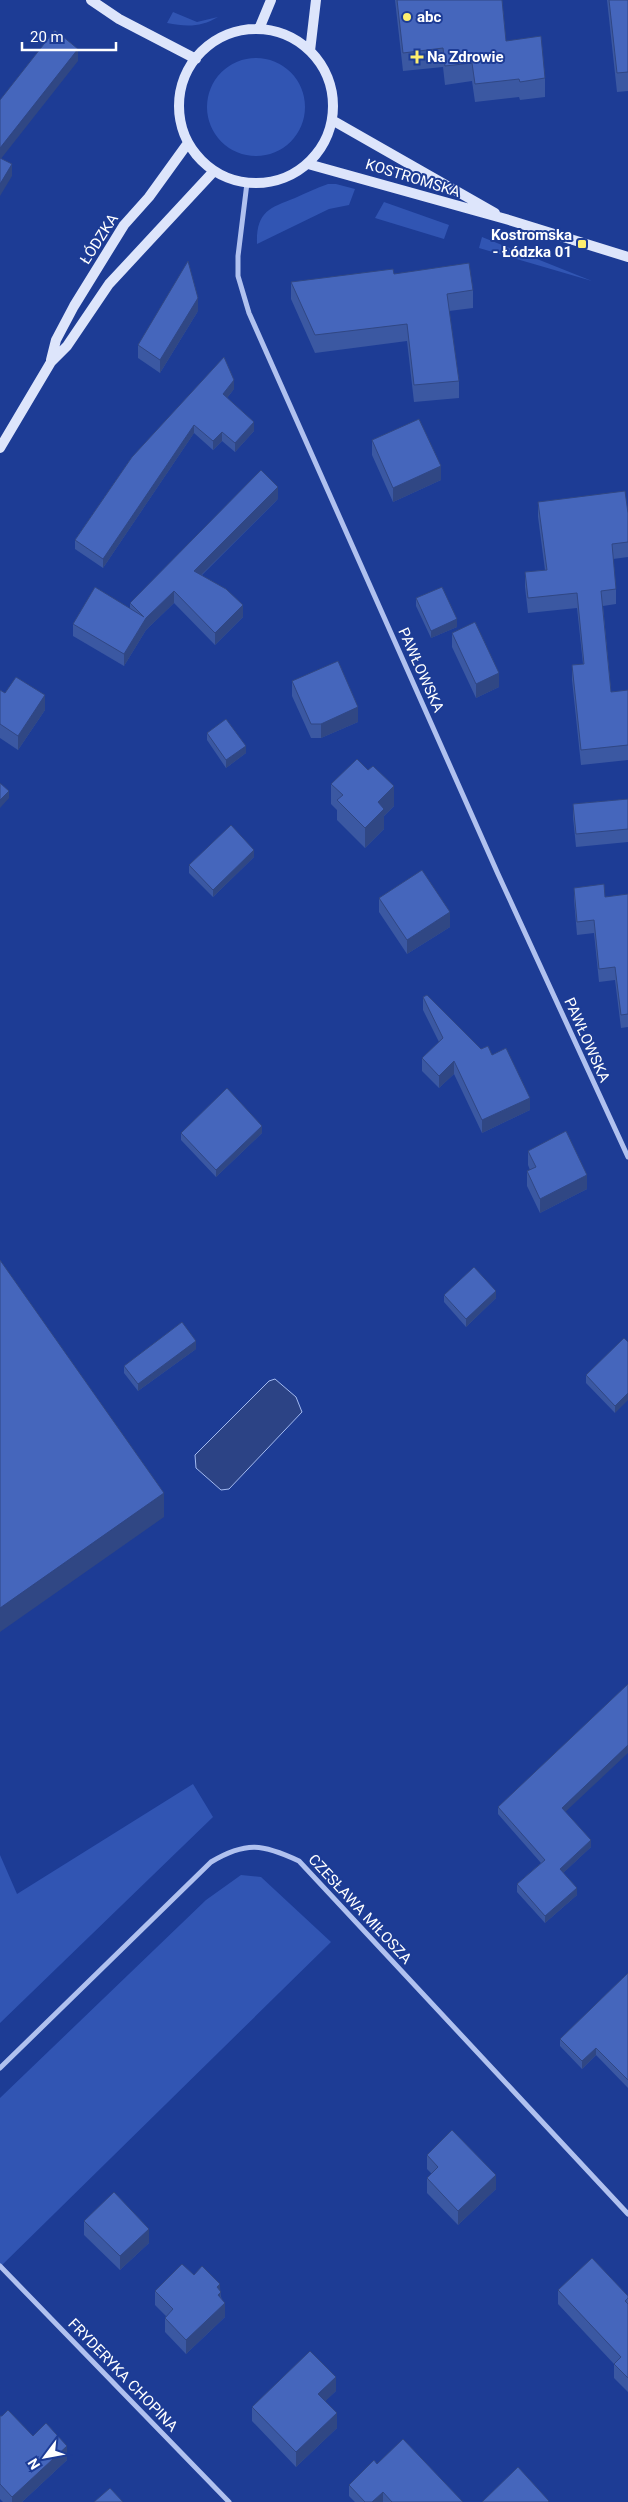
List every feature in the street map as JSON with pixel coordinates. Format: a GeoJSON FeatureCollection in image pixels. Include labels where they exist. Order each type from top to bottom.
{"type":"FeatureCollection","features":[{"type":"Feature","properties":{"kind":"main road"},"geometry":{"type":"LineString","coordinates":[[91,0],[119,20],[196,59]]}},
{"type":"Feature","properties":{"kind":"main road"},"geometry":{"type":"LineString","coordinates":[[259,29],[271,0]]}},
{"type":"Feature","properties":{"kind":"main road"},"geometry":{"type":"LineString","coordinates":[[310,51],[316,0]]}},
{"type":"Feature","properties":{"kind":"main road"},"geometry":{"type":"LineString","coordinates":[[259,29],[278,32],[295,40],[310,51],[320,62],[332,90],[332,120],[327,136],[319,151],[308,164],[292,174],[273,182],[247,183],[214,171],[197,156],[188,143],[179,111],[181,92],[186,75],[196,59],[217,40],[230,33],[259,29]]}},
{"type":"Feature","properties":{"kind":"main road","name":"KOSTROMSKA"},"geometry":{"type":"LineString","coordinates":[[332,120],[509,220]]}},
{"type":"Feature","properties":{"kind":"main road","name":"ŁÓDZKA"},"geometry":{"type":"LineString","coordinates":[[51,362],[56,340],[74,306],[124,225],[149,196],[188,143]]}},
{"type":"Feature","properties":{"kind":"main road","name":"KOSTROMSKA"},"geometry":{"type":"LineString","coordinates":[[308,164],[509,220],[628,257]]}},
{"type":"Feature","properties":{"kind":"main road","name":"ŁÓDZKA"},"geometry":{"type":"LineString","coordinates":[[0,448],[51,362],[67,346],[110,284],[214,171]]}},
{"type":"Feature","properties":{"kind":"street","name":"PAWŁOWSKA"},"geometry":{"type":"LineString","coordinates":[[247,183],[238,256],[238,276],[249,313],[506,892],[628,1157]]}},
{"type":"Feature","properties":{"kind":"street","name":"CZESŁAWA MIŁOSZA"},"geometry":{"type":"LineString","coordinates":[[0,2068],[211,1862],[229,1851],[250,1846],[283,1853],[299,1861],[628,2214]]}},
{"type":"Feature","properties":{"kind":"street","name":"FRYDERYKA CHOPINA"},"geometry":{"type":"LineString","coordinates":[[0,2266],[229,2502]]}},
{"type":"Feature","properties":{"kind":"shaded area"},"geometry":{"type":"Polygon","coordinates":[[[173,12],[197,22],[218,17],[206,23],[194,25],[167,23],[173,12]]]}},
{"type":"Feature","properties":{"kind":"shaded area"},"geometry":{"type":"Polygon","coordinates":[[[256,58],[266,59],[283,66],[297,80],[304,97],[304,117],[297,134],[283,148],[266,155],[256,156],[246,155],[229,148],[215,134],[208,117],[207,107],[208,97],[215,80],[229,66],[246,59],[256,58]]]}},
{"type":"Feature","properties":{"kind":"shaded area"},"geometry":{"type":"Polygon","coordinates":[[[328,184],[355,189],[349,205],[329,209],[257,244],[259,225],[266,213],[278,205],[328,184]]]}},
{"type":"Feature","properties":{"kind":"shaded area"},"geometry":{"type":"Polygon","coordinates":[[[384,202],[449,225],[444,239],[375,218],[384,202]]]}},
{"type":"Feature","properties":{"kind":"shaded area"},"geometry":{"type":"Polygon","coordinates":[[[482,237],[592,281],[479,248],[482,237]]]}},
{"type":"Feature","properties":{"kind":"shaded area"},"geometry":{"type":"Polygon","coordinates":[[[275,1379],[296,1397],[302,1412],[229,1489],[221,1490],[196,1468],[195,1455],[269,1381],[275,1379]]]}},
{"type":"Feature","properties":{"kind":"shaded area"},"geometry":{"type":"Polygon","coordinates":[[[193,1784],[213,1817],[0,2023],[0,1855],[17,1894],[193,1784]]]}},
{"type":"Feature","properties":{"kind":"shaded area"},"geometry":{"type":"Polygon","coordinates":[[[241,1875],[261,1877],[331,1942],[0,2267],[0,2098],[206,1900],[241,1875]]]}},
{"type":"Feature","properties":{"kind":"building"},"geometry":{"type":"Polygon","coordinates":[[[397,0],[502,0],[506,41],[541,36],[545,78],[520,82],[519,79],[475,84],[472,63],[445,66],[443,48],[403,53],[397,0]]]}},
{"type":"Feature","properties":{"kind":"building"},"geometry":{"type":"Polygon","coordinates":[[[609,0],[628,0],[628,72],[617,73],[609,0]]]}},
{"type":"Feature","properties":{"kind":"building"},"geometry":{"type":"Polygon","coordinates":[[[55,30],[78,49],[0,148],[0,100],[55,30]]]}},
{"type":"Feature","properties":{"kind":"building"},"geometry":{"type":"Polygon","coordinates":[[[0,158],[12,164],[0,184],[0,158]]]}},
{"type":"Feature","properties":{"kind":"building"},"geometry":{"type":"Polygon","coordinates":[[[188,261],[198,298],[160,360],[138,345],[188,261]]]}},
{"type":"Feature","properties":{"kind":"building"},"geometry":{"type":"Polygon","coordinates":[[[469,263],[473,290],[447,294],[459,381],[414,385],[407,324],[315,335],[291,282],[393,269],[394,274],[469,263]]]}},
{"type":"Feature","properties":{"kind":"building"},"geometry":{"type":"Polygon","coordinates":[[[224,357],[234,380],[223,394],[254,422],[235,443],[222,432],[213,441],[194,425],[103,559],[75,540],[132,457],[224,357]]]}},
{"type":"Feature","properties":{"kind":"building"},"geometry":{"type":"Polygon","coordinates":[[[419,419],[441,466],[393,488],[372,440],[419,419]]]}},
{"type":"Feature","properties":{"kind":"building"},"geometry":{"type":"Polygon","coordinates":[[[261,470],[278,487],[194,571],[226,589],[243,605],[215,633],[174,591],[146,618],[124,654],[73,624],[95,587],[144,617],[130,603],[261,470]]]}},
{"type":"Feature","properties":{"kind":"building"},"geometry":{"type":"Polygon","coordinates":[[[625,491],[628,513],[628,542],[612,544],[616,589],[601,591],[611,692],[628,690],[628,745],[581,750],[572,665],[584,664],[577,593],[528,598],[525,572],[547,570],[538,502],[625,491]]]}},
{"type":"Feature","properties":{"kind":"building"},"geometry":{"type":"Polygon","coordinates":[[[442,587],[457,619],[431,631],[416,598],[442,587]]]}},
{"type":"Feature","properties":{"kind":"building"},"geometry":{"type":"Polygon","coordinates":[[[475,622],[499,673],[476,684],[452,633],[475,622]]]}},
{"type":"Feature","properties":{"kind":"building"},"geometry":{"type":"Polygon","coordinates":[[[338,661],[358,707],[321,724],[311,724],[292,681],[338,661]]]}},
{"type":"Feature","properties":{"kind":"building"},"geometry":{"type":"Polygon","coordinates":[[[16,677],[45,695],[18,736],[0,724],[0,690],[5,693],[16,677]]]}},
{"type":"Feature","properties":{"kind":"building"},"geometry":{"type":"Polygon","coordinates":[[[226,719],[246,746],[226,760],[207,733],[226,719]]]}},
{"type":"Feature","properties":{"kind":"building"},"geometry":{"type":"Polygon","coordinates":[[[357,759],[368,770],[373,766],[394,786],[378,802],[384,809],[365,828],[337,800],[343,795],[331,784],[357,759]]]}},
{"type":"Feature","properties":{"kind":"building"},"geometry":{"type":"Polygon","coordinates":[[[0,783],[9,791],[0,800],[0,783]]]}},
{"type":"Feature","properties":{"kind":"building"},"geometry":{"type":"Polygon","coordinates":[[[628,799],[628,829],[576,834],[573,804],[628,799]]]}},
{"type":"Feature","properties":{"kind":"building"},"geometry":{"type":"Polygon","coordinates":[[[231,825],[254,850],[213,890],[189,865],[231,825]]]}},
{"type":"Feature","properties":{"kind":"building"},"geometry":{"type":"Polygon","coordinates":[[[422,870],[450,912],[407,940],[379,898],[422,870]]]}},
{"type":"Feature","properties":{"kind":"building"},"geometry":{"type":"Polygon","coordinates":[[[604,884],[605,897],[628,894],[628,1014],[621,1015],[615,967],[599,969],[594,920],[577,922],[574,888],[604,884]]]}},
{"type":"Feature","properties":{"kind":"building"},"geometry":{"type":"Polygon","coordinates":[[[427,995],[481,1049],[488,1046],[492,1055],[506,1048],[530,1098],[482,1120],[454,1061],[439,1076],[422,1058],[443,1038],[423,997],[427,995]]]}},
{"type":"Feature","properties":{"kind":"building"},"geometry":{"type":"Polygon","coordinates":[[[227,1088],[262,1126],[216,1170],[181,1133],[227,1088]]]}},
{"type":"Feature","properties":{"kind":"building"},"geometry":{"type":"Polygon","coordinates":[[[566,1131],[587,1175],[540,1199],[527,1171],[536,1167],[528,1151],[566,1131]]]}},
{"type":"Feature","properties":{"kind":"building"},"geometry":{"type":"Polygon","coordinates":[[[0,1260],[164,1493],[0,1608],[0,1260]]]}},
{"type":"Feature","properties":{"kind":"building"},"geometry":{"type":"Polygon","coordinates":[[[474,1267],[496,1291],[466,1319],[444,1295],[474,1267]]]}},
{"type":"Feature","properties":{"kind":"building"},"geometry":{"type":"Polygon","coordinates":[[[182,1322],[196,1341],[138,1384],[124,1366],[182,1322]]]}},
{"type":"Feature","properties":{"kind":"building"},"geometry":{"type":"Polygon","coordinates":[[[624,1338],[628,1342],[628,1393],[615,1406],[586,1375],[624,1338]]]}},
{"type":"Feature","properties":{"kind":"building"},"geometry":{"type":"Polygon","coordinates":[[[628,1684],[628,1745],[562,1808],[591,1840],[560,1869],[577,1888],[545,1916],[517,1884],[545,1860],[498,1807],[628,1684]]]}},
{"type":"Feature","properties":{"kind":"building"},"geometry":{"type":"Polygon","coordinates":[[[628,1973],[628,2080],[596,2048],[582,2061],[560,2039],[628,1973]]]}},
{"type":"Feature","properties":{"kind":"building"},"geometry":{"type":"Polygon","coordinates":[[[452,2130],[496,2175],[458,2211],[427,2178],[438,2167],[427,2155],[452,2130]]]}},
{"type":"Feature","properties":{"kind":"building"},"geometry":{"type":"Polygon","coordinates":[[[114,2192],[149,2229],[120,2256],[84,2221],[114,2192]]]}},
{"type":"Feature","properties":{"kind":"building"},"geometry":{"type":"Polygon","coordinates":[[[592,2258],[628,2296],[625,2301],[628,2304],[628,2378],[614,2364],[621,2357],[558,2290],[592,2258]]]}},
{"type":"Feature","properties":{"kind":"building"},"geometry":{"type":"Polygon","coordinates":[[[182,2264],[194,2275],[202,2266],[220,2284],[217,2287],[221,2292],[218,2295],[225,2303],[186,2340],[165,2318],[173,2309],[155,2291],[182,2264]]]}},
{"type":"Feature","properties":{"kind":"building"},"geometry":{"type":"Polygon","coordinates":[[[310,2351],[336,2377],[318,2394],[337,2413],[296,2452],[252,2407],[310,2351]]]}},
{"type":"Feature","properties":{"kind":"building"},"geometry":{"type":"Polygon","coordinates":[[[8,2410],[33,2436],[46,2423],[67,2446],[12,2497],[0,2484],[0,2416],[8,2410]]]}},
{"type":"Feature","properties":{"kind":"building"},"geometry":{"type":"Polygon","coordinates":[[[403,2439],[463,2502],[392,2502],[383,2492],[372,2502],[365,2502],[349,2485],[374,2460],[377,2464],[403,2439]]]}},
{"type":"Feature","properties":{"kind":"building"},"geometry":{"type":"Polygon","coordinates":[[[518,2467],[548,2502],[482,2502],[518,2467]]]}},
{"type":"Feature","properties":{"kind":"building"},"geometry":{"type":"Polygon","coordinates":[[[110,2488],[123,2502],[94,2502],[110,2488]]]}},
{"type":"Feature","properties":{"kind":"place","name":"abc"},"geometry":{"type":"Point","coordinates":[407,17]}},
{"type":"Feature","properties":{"kind":"place","name":"Na Zdrowie"},"geometry":{"type":"Point","coordinates":[417,57]}},
{"type":"Feature","properties":{"kind":"place","name":"Kostromska - Łódzka 01"},"geometry":{"type":"Point","coordinates":[582,244]}}]}
